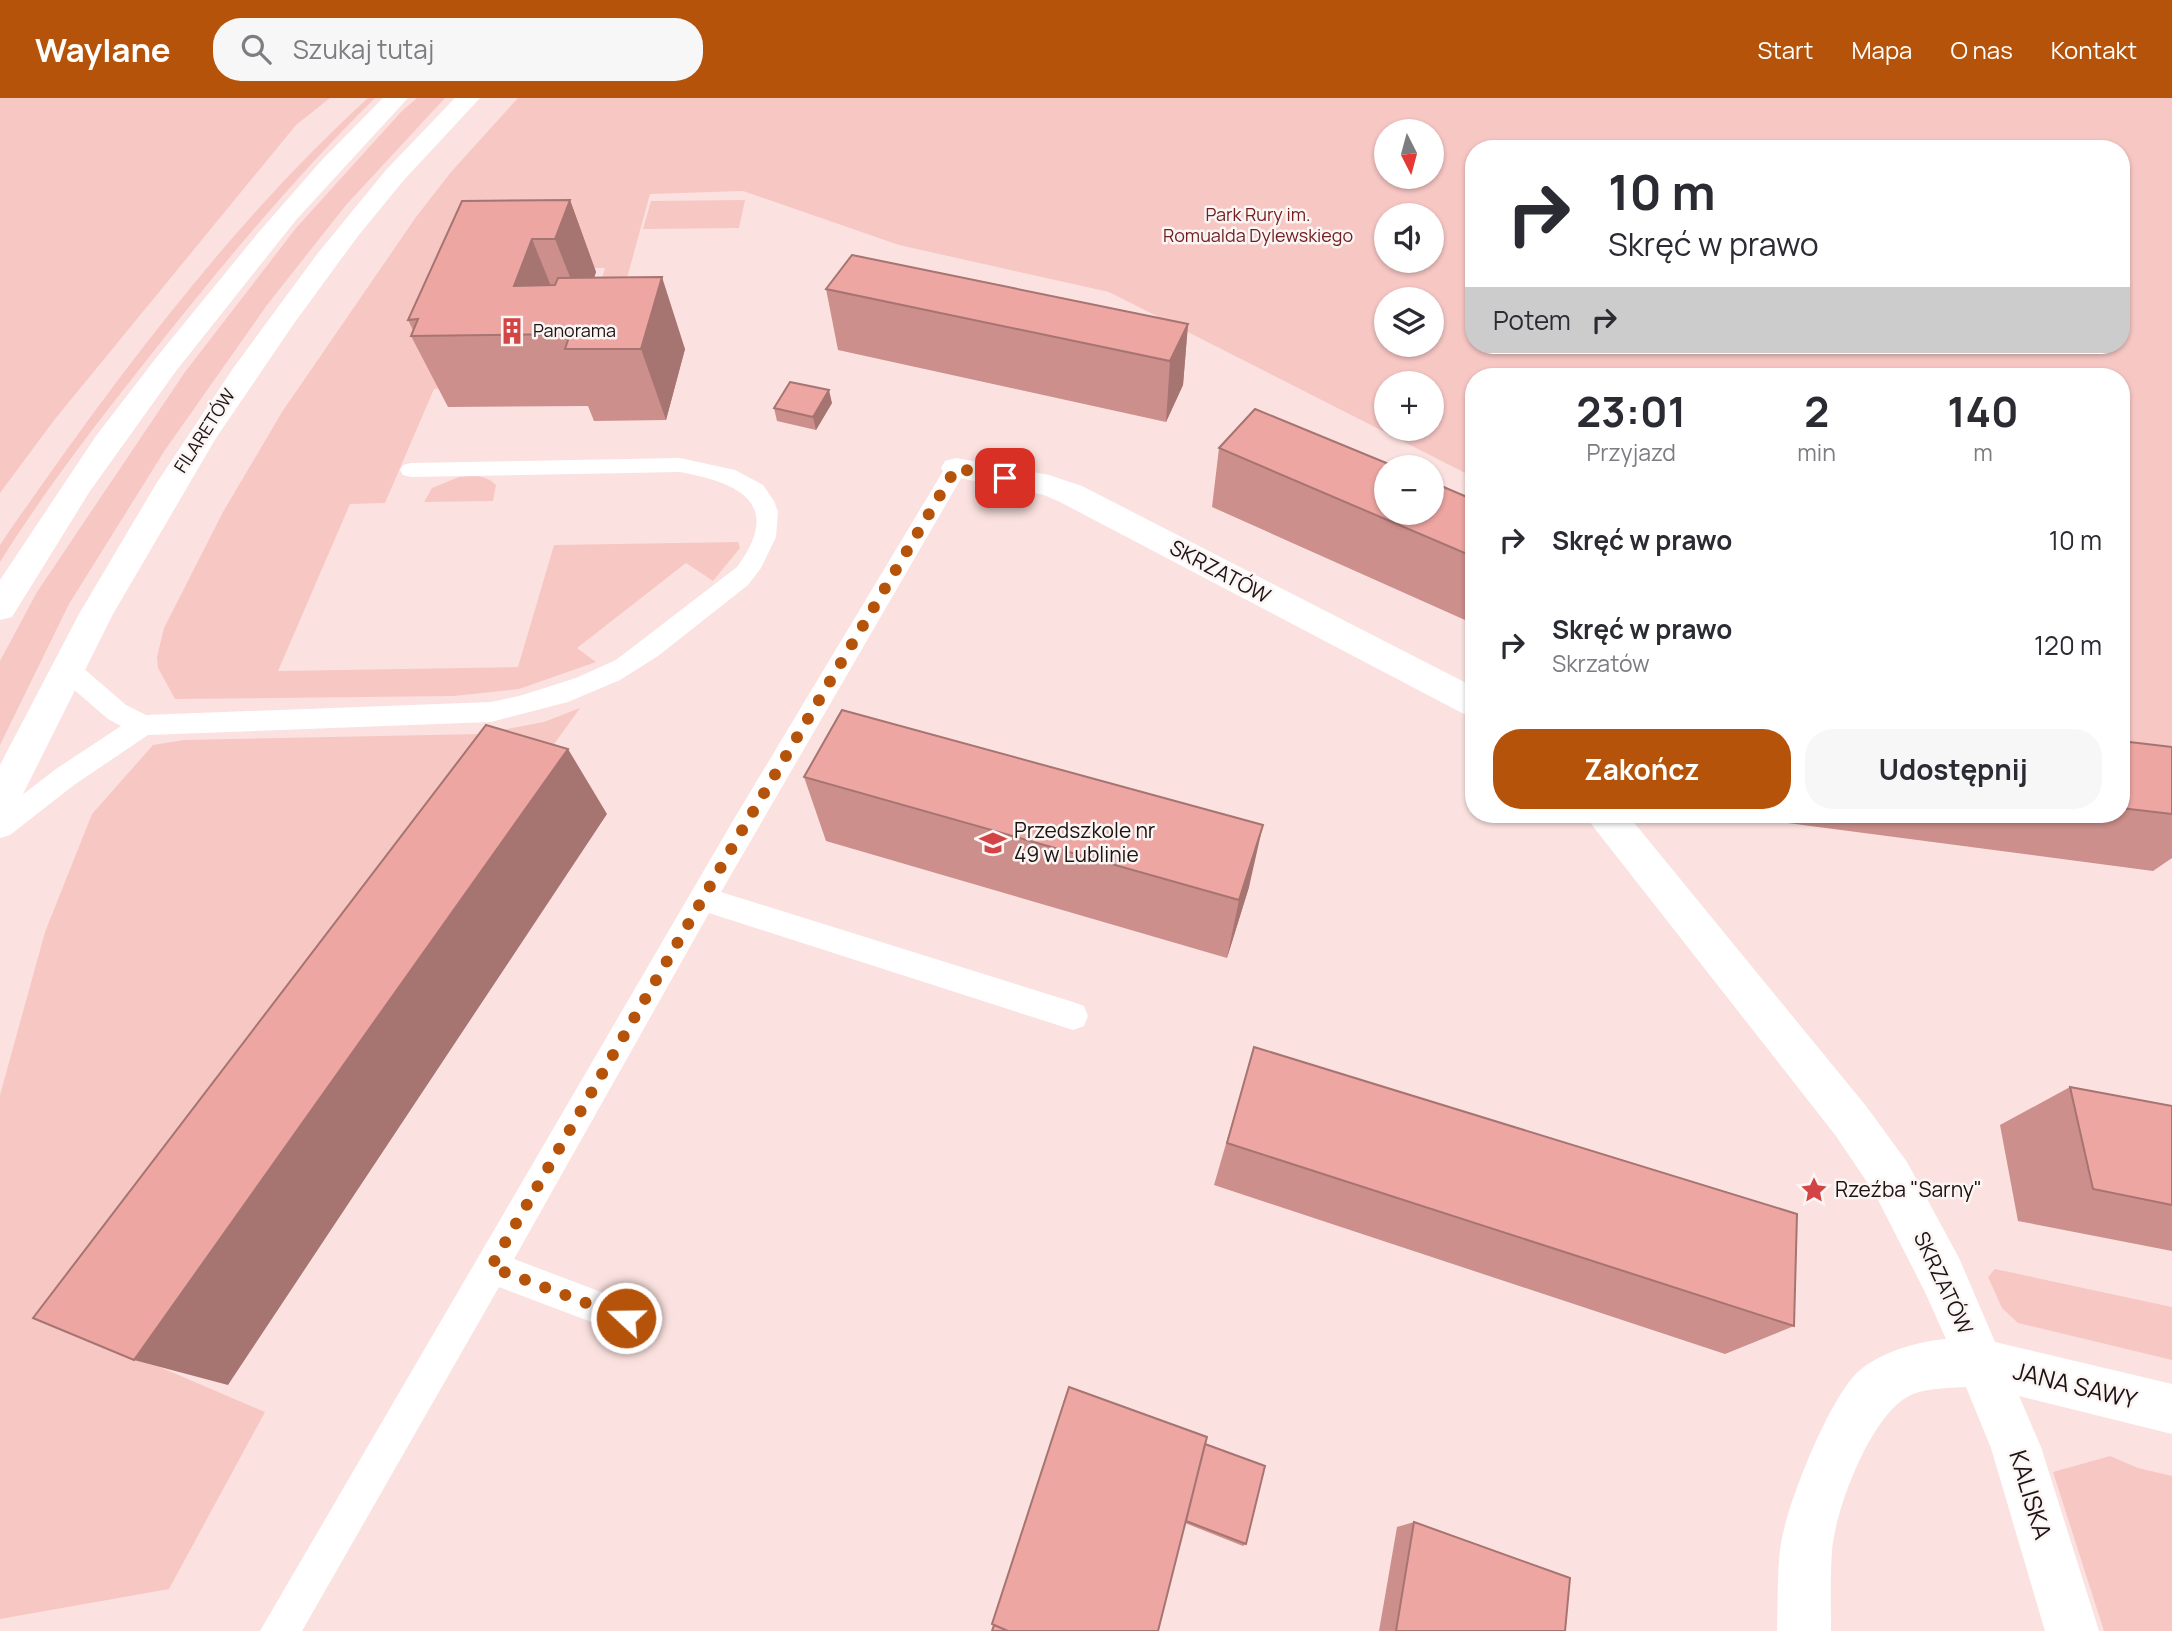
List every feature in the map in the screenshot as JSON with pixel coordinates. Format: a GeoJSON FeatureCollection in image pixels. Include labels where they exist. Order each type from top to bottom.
{"type":"FeatureCollection","features":[{"type":"Feature","properties":{"kind":"main road"},"geometry":{"type":"LineString","coordinates":[[0,608],[19,575],[115,433],[200,321],[319,177],[396,98]]}},
{"type":"Feature","properties":{"kind":"main road","name":"FILARETÓW"},"geometry":{"type":"LineString","coordinates":[[0,803],[66,668],[144,526],[202,433],[362,214],[409,158],[468,98]]}},
{"type":"Feature","properties":{"kind":"main road","name":"SKRZATÓW"},"geometry":{"type":"LineString","coordinates":[[956,468],[1049,486],[1087,500],[1303,616],[1465,698]]}},
{"type":"Feature","properties":{"kind":"main road","name":"SKRZATÓW"},"geometry":{"type":"LineString","coordinates":[[1612,823],[1851,1121],[1891,1178],[1942,1275],[1979,1362],[1940,1364],[1904,1372],[1878,1387],[1859,1408],[1826,1478],[1806,1548],[1804,1631]]}},
{"type":"Feature","properties":{"kind":"main road","name":"JANA SAWY"},"geometry":{"type":"LineString","coordinates":[[1979,1362],[2172,1409]]}},
{"type":"Feature","properties":{"kind":"main road","name":"KALISKA"},"geometry":{"type":"LineString","coordinates":[[1979,1362],[2016,1447],[2072,1631]]}},
{"type":"Feature","properties":{"kind":"lane"},"geometry":{"type":"LineString","coordinates":[[66,668],[117,712],[143,725],[491,712],[544,701],[600,679],[642,656],[744,574],[764,544],[769,525],[755,491],[744,483],[718,472],[680,465],[411,470]]}},
{"type":"Feature","properties":{"kind":"lane"},"geometry":{"type":"LineString","coordinates":[[281,1631],[703,899],[956,468]]}},
{"type":"Feature","properties":{"kind":"lane"},"geometry":{"type":"LineString","coordinates":[[0,827],[65,777],[143,725]]}},
{"type":"Feature","properties":{"kind":"lane"},"geometry":{"type":"LineString","coordinates":[[703,899],[1073,1016]]}},
{"type":"Feature","properties":{"kind":"lane"},"geometry":{"type":"LineString","coordinates":[[491,1267],[626,1318]]}},
{"type":"Feature","properties":{"kind":"green space"},"geometry":{"type":"Polygon","coordinates":[[[0,98],[330,98],[296,125],[55,419],[0,493],[0,98]]]}},
{"type":"Feature","properties":{"kind":"green space"},"geometry":{"type":"Polygon","coordinates":[[[368,98],[375,98],[262,219],[136,373],[56,479],[0,562],[0,545],[10,530],[91,416],[177,304],[269,197],[368,98]]]}},
{"type":"Feature","properties":{"kind":"green space"},"geometry":{"type":"Polygon","coordinates":[[[417,98],[445,98],[346,205],[267,305],[165,450],[69,604],[0,745],[0,661],[37,592],[185,372],[296,228],[401,112],[417,98]]]}},
{"type":"Feature","properties":{"kind":"green space","name":"Park Rury im. Romualda Dylewskiego"},"geometry":{"type":"Polygon","coordinates":[[[518,98],[2172,98],[2172,785],[2130,745],[2130,368],[1465,368],[1465,473],[1444,462],[1444,455],[1430,455],[1402,441],[1444,441],[1444,371],[1374,371],[1374,427],[1109,292],[899,245],[743,191],[650,194],[618,311],[592,311],[605,268],[493,269],[442,388],[434,389],[385,503],[350,504],[278,671],[518,667],[554,545],[738,542],[740,548],[713,581],[686,563],[577,648],[596,662],[519,689],[454,696],[175,699],[158,668],[157,657],[164,628],[223,512],[282,412],[416,217],[451,172],[518,98]]]}},
{"type":"Feature","properties":{"kind":"green space"},"geometry":{"type":"Polygon","coordinates":[[[745,200],[739,228],[643,229],[651,201],[745,200]]]}},
{"type":"Feature","properties":{"kind":"green space"},"geometry":{"type":"Polygon","coordinates":[[[479,476],[492,481],[496,485],[493,501],[424,502],[432,488],[459,477],[479,476]]]}},
{"type":"Feature","properties":{"kind":"green space"},"geometry":{"type":"Polygon","coordinates":[[[580,708],[120,1350],[265,1412],[169,1589],[0,1619],[0,1095],[45,932],[92,814],[153,745],[184,740],[480,734],[544,722],[580,708]]]}},
{"type":"Feature","properties":{"kind":"green space"},"geometry":{"type":"Polygon","coordinates":[[[1995,1269],[2172,1307],[2172,1360],[2018,1323],[2002,1308],[1988,1277],[1995,1269]]]}},
{"type":"Feature","properties":{"kind":"green space"},"geometry":{"type":"Polygon","coordinates":[[[2110,1456],[2138,1468],[2172,1476],[2172,1631],[2104,1631],[2053,1472],[2110,1456]]]}},
{"type":"Feature","properties":{"kind":"building"},"geometry":{"type":"Polygon","coordinates":[[[570,200],[555,239],[532,239],[514,286],[555,285],[558,278],[662,277],[641,349],[565,349],[570,334],[411,336],[418,319],[408,320],[462,201],[570,200]]]}},
{"type":"Feature","properties":{"kind":"building"},"geometry":{"type":"Polygon","coordinates":[[[852,255],[1188,324],[1170,361],[826,289],[852,255]]]}},
{"type":"Feature","properties":{"kind":"building"},"geometry":{"type":"Polygon","coordinates":[[[790,382],[829,390],[813,417],[774,408],[790,382]]]}},
{"type":"Feature","properties":{"kind":"building"},"geometry":{"type":"Polygon","coordinates":[[[1255,409],[1374,458],[1374,514],[1219,448],[1255,409]]]}},
{"type":"Feature","properties":{"kind":"building"},"geometry":{"type":"Polygon","coordinates":[[[1444,487],[1465,496],[1465,553],[1399,525],[1444,525],[1444,487]]]}},
{"type":"Feature","properties":{"kind":"building"},"geometry":{"type":"Polygon","coordinates":[[[842,710],[1263,825],[1239,900],[804,777],[842,710]]]}},
{"type":"Feature","properties":{"kind":"building"},"geometry":{"type":"Polygon","coordinates":[[[486,725],[568,749],[134,1360],[33,1318],[486,725]]]}},
{"type":"Feature","properties":{"kind":"building"},"geometry":{"type":"Polygon","coordinates":[[[2130,742],[2172,747],[2172,814],[2130,809],[2130,742]]]}},
{"type":"Feature","properties":{"kind":"building"},"geometry":{"type":"Polygon","coordinates":[[[1254,1047],[1797,1214],[1794,1326],[1227,1143],[1254,1047]]]}},
{"type":"Feature","properties":{"kind":"building"},"geometry":{"type":"Polygon","coordinates":[[[2070,1087],[2172,1106],[2172,1205],[2093,1189],[2070,1087]]]}},
{"type":"Feature","properties":{"kind":"building"},"geometry":{"type":"Polygon","coordinates":[[[1069,1387],[1207,1437],[1158,1631],[1008,1631],[992,1624],[1069,1387]]]}},
{"type":"Feature","properties":{"kind":"building"},"geometry":{"type":"Polygon","coordinates":[[[1205,1444],[1265,1466],[1246,1544],[1186,1521],[1205,1444]]]}},
{"type":"Feature","properties":{"kind":"building"},"geometry":{"type":"Polygon","coordinates":[[[1414,1522],[1570,1578],[1565,1631],[1396,1631],[1414,1522]]]}},
{"type":"Feature","properties":{"kind":"building"},"geometry":{"type":"Polygon","coordinates":[[[994,1625],[1008,1631],[992,1631],[994,1625]]]}},
{"type":"Feature","properties":{"kind":"place","name":"Panorama"},"geometry":{"type":"Point","coordinates":[512,331]}},
{"type":"Feature","properties":{"kind":"place","name":"Przedszkole nr 49 w Lublinie"},"geometry":{"type":"Point","coordinates":[993,843]}},
{"type":"Feature","properties":{"kind":"place","name":"Rzeźba \"Sarny\""},"geometry":{"type":"Point","coordinates":[1814,1190]}},
{"type":"Feature","properties":{"kind":"route"},"geometry":{"type":"LineString","coordinates":[[626,1318],[491,1267],[744,827],[956,468],[1005,478]]}}]}
